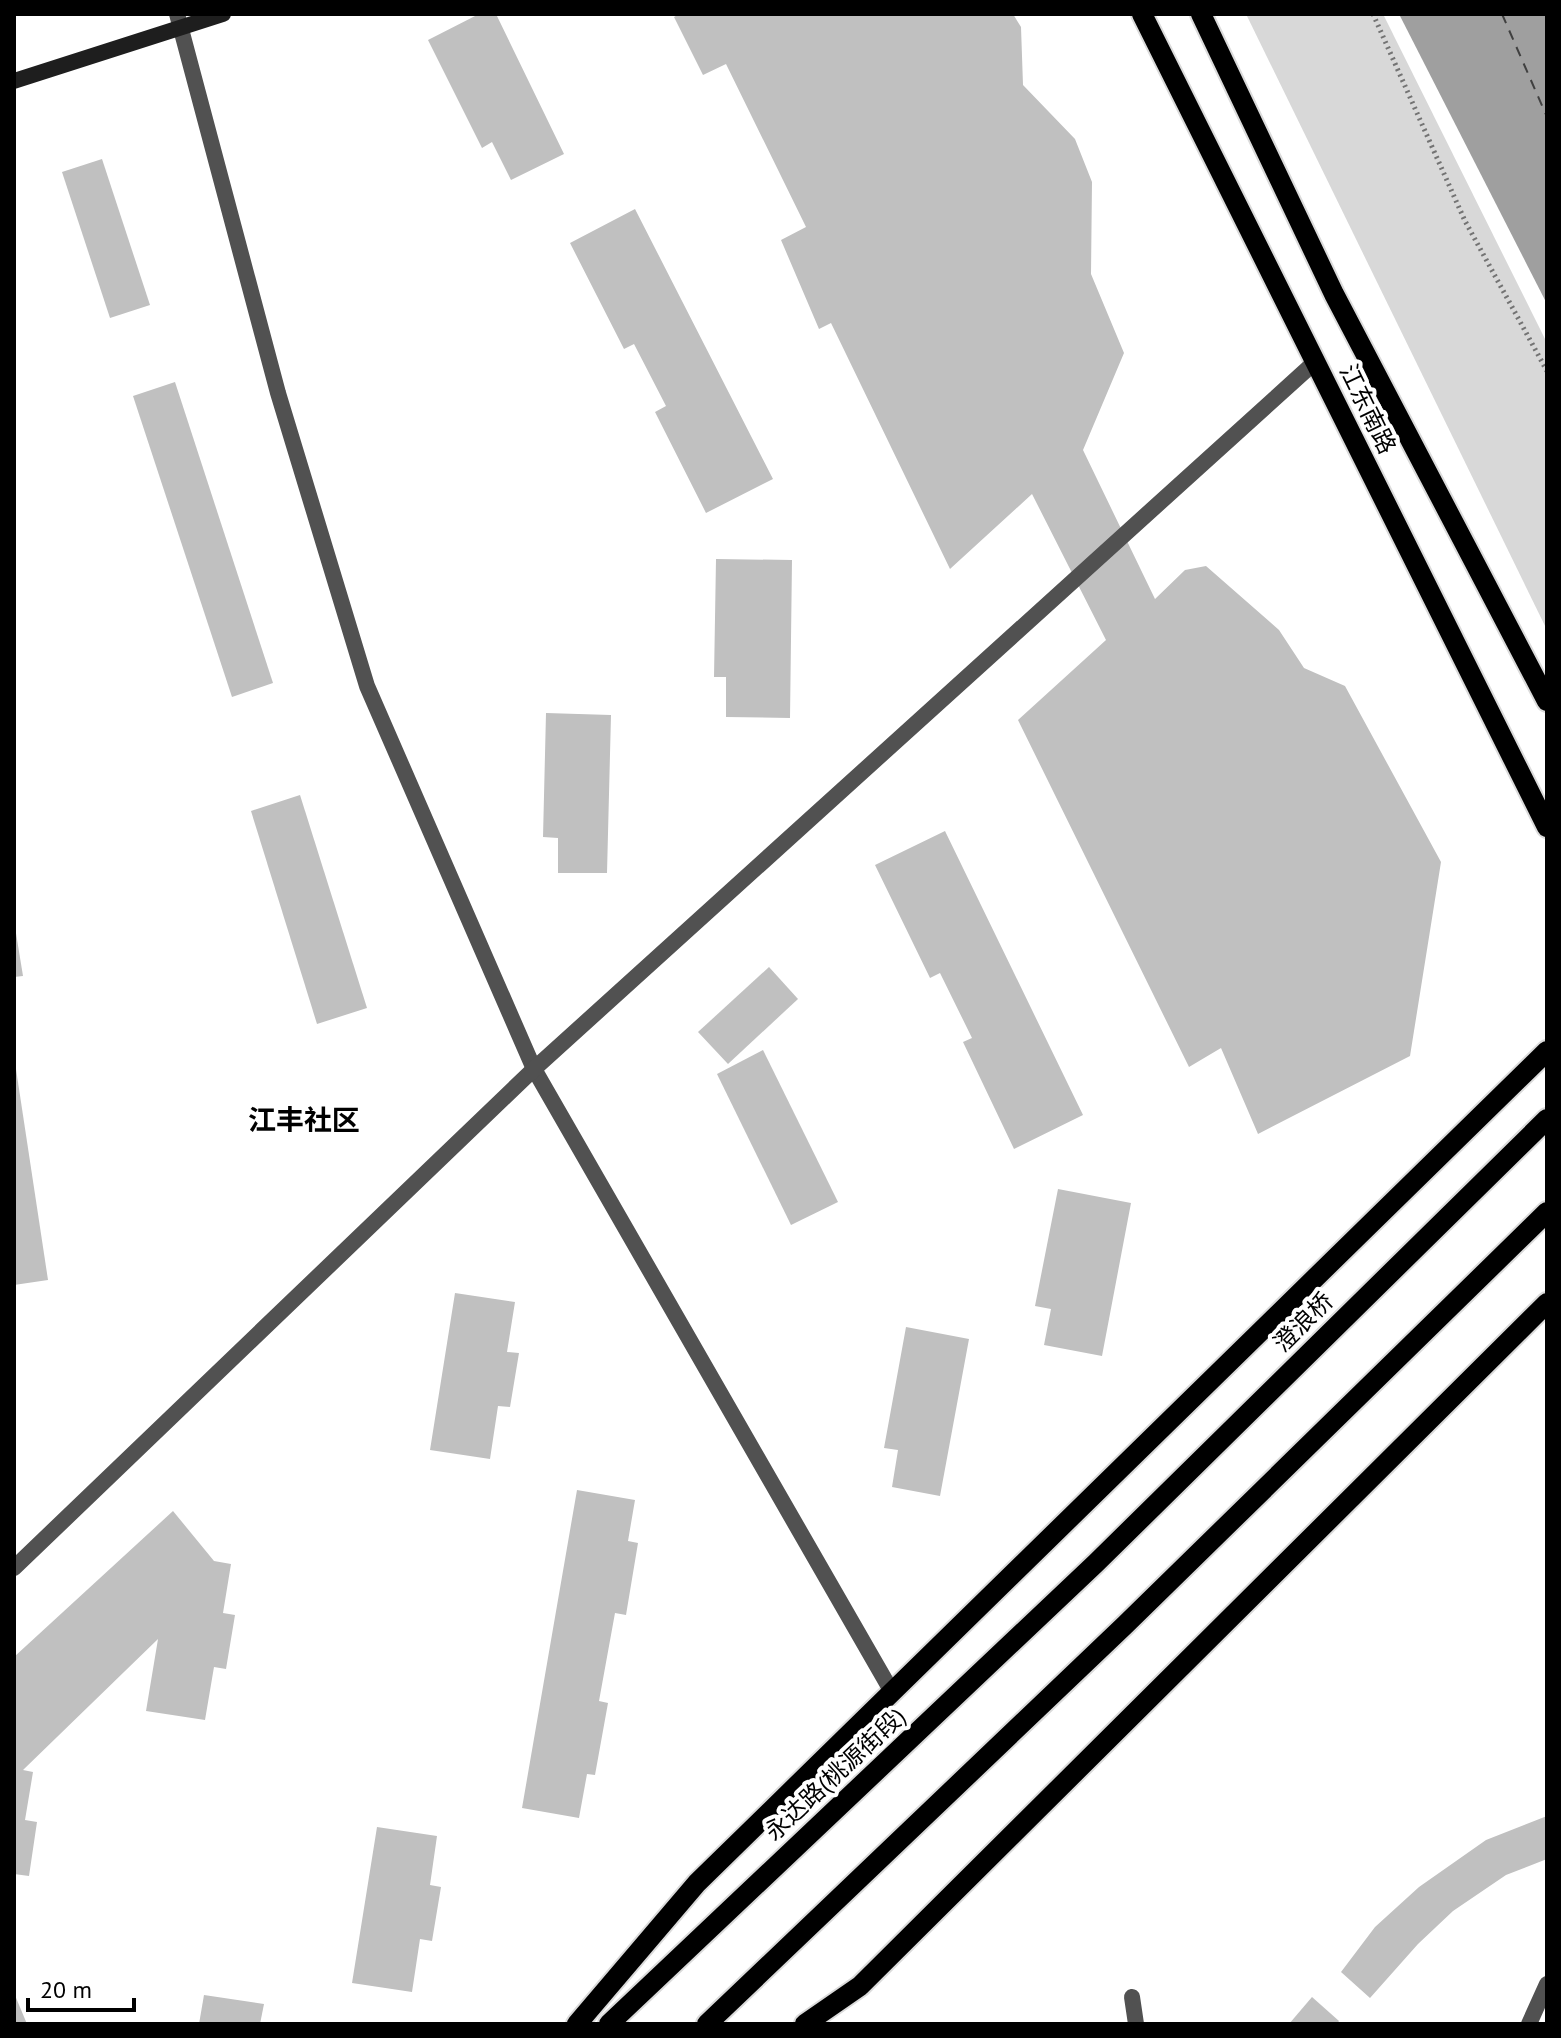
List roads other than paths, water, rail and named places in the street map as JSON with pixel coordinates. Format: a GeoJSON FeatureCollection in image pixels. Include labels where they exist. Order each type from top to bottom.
{"type":"FeatureCollection","features":[{"type":"Feature","properties":{"kind":"main road","name":"江东南路"},"geometry":{"type":"LineString","coordinates":[[1142,14],[1547,827]]}},
{"type":"Feature","properties":{"kind":"main road","name":"江东南路"},"geometry":{"type":"LineString","coordinates":[[1201,14],[1334,294],[1547,701]]}},
{"type":"Feature","properties":{"kind":"main road"},"geometry":{"type":"LineString","coordinates":[[577,2024],[697,1883],[1547,1051]]}},
{"type":"Feature","properties":{"kind":"main road","name":"澄浪桥"},"geometry":{"type":"LineString","coordinates":[[1096,1563],[1547,1119]]}},
{"type":"Feature","properties":{"kind":"main road"},"geometry":{"type":"LineString","coordinates":[[707,2024],[1125,1625],[1547,1212]]}},
{"type":"Feature","properties":{"kind":"main road"},"geometry":{"type":"LineString","coordinates":[[805,2024],[860,1986],[1547,1303]]}},
{"type":"Feature","properties":{"kind":"main road","name":"永达路(桃源街段)"},"geometry":{"type":"LineString","coordinates":[[609,2024],[1096,1563]]}},
{"type":"Feature","properties":{"kind":"street"},"geometry":{"type":"LineString","coordinates":[[14,81],[179,21],[223,14]]}},
{"type":"Feature","properties":{"kind":"street"},"geometry":{"type":"LineString","coordinates":[[179,21],[278,393],[367,686],[534,1069],[892,1692]]}},
{"type":"Feature","properties":{"kind":"street"},"geometry":{"type":"LineString","coordinates":[[14,1568],[534,1069],[1315,362]]}},
{"type":"Feature","properties":{"kind":"street"},"geometry":{"type":"LineString","coordinates":[[1529,2024],[1547,1984]]}},
{"type":"Feature","properties":{"kind":"street"},"geometry":{"type":"LineString","coordinates":[[1132,1997],[1136,2024]]}},
{"type":"Feature","properties":{"kind":"district","name":"江丰社区"},"geometry":{"type":"Point","coordinates":[304,1119]}}]}
